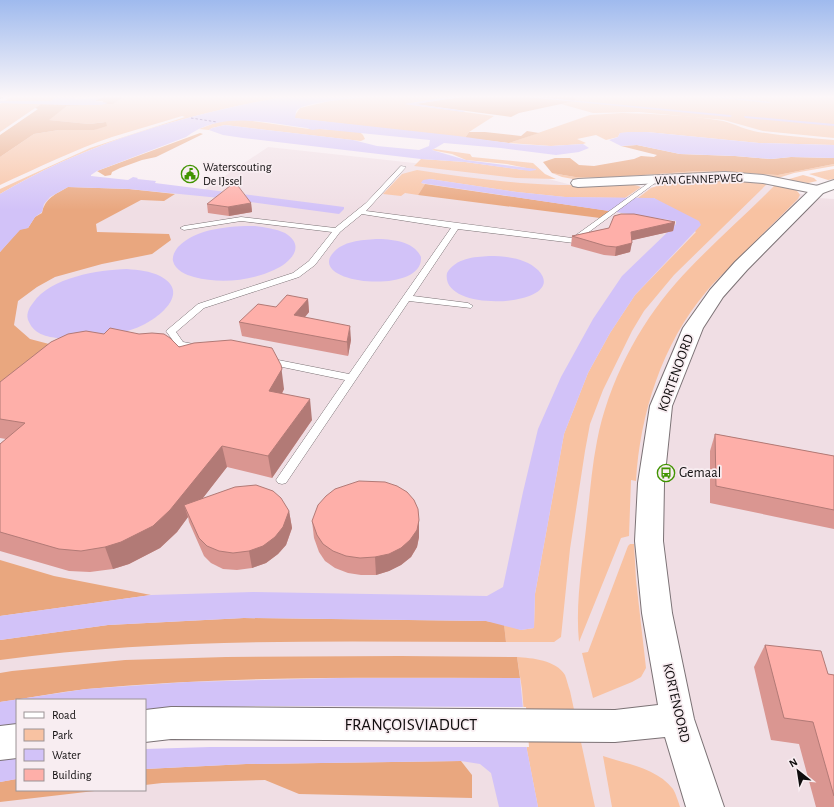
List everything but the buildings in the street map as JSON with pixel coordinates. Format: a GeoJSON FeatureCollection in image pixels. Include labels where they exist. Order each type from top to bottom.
{"type":"FeatureCollection","features":[{"type":"Feature","properties":{"kind":"street"},"geometry":{"type":"LineString","coordinates":[[803,173],[828,186]]}},
{"type":"Feature","properties":{"kind":"street","name":"VAN GENNEPWEG"},"geometry":{"type":"LineString","coordinates":[[578,183],[700,177],[737,177],[828,186]]}},
{"type":"Feature","properties":{"kind":"street","name":"KORTENOORD"},"geometry":{"type":"LineString","coordinates":[[705,807],[677,719],[657,613],[649,541],[651,483],[661,406],[693,328],[716,294],[741,266],[828,186]]}},
{"type":"Feature","properties":{"kind":"street","name":"FRANÇOISVIADUCT"},"geometry":{"type":"LineString","coordinates":[[146,726],[171,723],[615,726],[677,719]]}},
{"type":"Feature","properties":{"kind":"street"},"geometry":{"type":"LineString","coordinates":[[0,742],[16,741]]}},
{"type":"Feature","properties":{"kind":"lane"},"geometry":{"type":"LineString","coordinates":[[211,350],[180,344],[171,331],[201,306],[296,276],[312,263],[337,230],[369,205],[403,167]]}},
{"type":"Feature","properties":{"kind":"lane"},"geometry":{"type":"LineString","coordinates":[[360,212],[574,241],[656,180]]}},
{"type":"Feature","properties":{"kind":"lane"},"geometry":{"type":"LineString","coordinates":[[184,228],[241,219],[337,230]]}},
{"type":"Feature","properties":{"kind":"lane"},"geometry":{"type":"LineString","coordinates":[[282,480],[456,226]]}},
{"type":"Feature","properties":{"kind":"lane"},"geometry":{"type":"LineString","coordinates":[[407,298],[468,306]]}},
{"type":"Feature","properties":{"kind":"lane"},"geometry":{"type":"LineString","coordinates":[[258,360],[351,378]]}},
{"type":"Feature","properties":{"kind":"shaded area"},"geometry":{"type":"Polygon","coordinates":[[[0,135],[33,135],[0,157],[0,135]]]}},
{"type":"Feature","properties":{"kind":"shaded area"},"geometry":{"type":"Polygon","coordinates":[[[196,135],[202,135],[156,157],[142,160],[120,168],[112,172],[111,175],[105,176],[97,171],[196,135]]]}},
{"type":"Feature","properties":{"kind":"shaded area"},"geometry":{"type":"Polygon","coordinates":[[[467,135],[521,136],[534,135],[509,143],[465,138],[467,135]]]}},
{"type":"Feature","properties":{"kind":"shaded area"},"geometry":{"type":"Polygon","coordinates":[[[637,145],[680,154],[771,159],[791,157],[834,158],[834,164],[778,175],[698,171],[617,177],[575,177],[552,173],[543,162],[555,158],[570,158],[579,165],[594,166],[634,159],[641,156],[654,157],[657,155],[621,146],[637,145]]]}},
{"type":"Feature","properties":{"kind":"shaded area"},"geometry":{"type":"Polygon","coordinates":[[[268,147],[541,177],[587,189],[762,184],[818,198],[834,199],[834,807],[0,807],[0,227],[61,179],[198,194],[268,147]]]}},
{"type":"Feature","properties":{"kind":"shaded area"},"geometry":{"type":"Polygon","coordinates":[[[425,184],[610,211],[600,218],[418,195],[425,184]]]}},
{"type":"Feature","properties":{"kind":"shaded area"},"geometry":{"type":"Polygon","coordinates":[[[68,187],[129,189],[175,194],[164,201],[141,200],[96,224],[97,232],[169,234],[171,240],[152,254],[102,264],[55,277],[37,287],[18,301],[14,325],[30,339],[68,349],[0,404],[0,252],[20,229],[28,228],[35,217],[42,213],[48,200],[55,194],[68,187]]]}},
{"type":"Feature","properties":{"kind":"shaded area"},"geometry":{"type":"Polygon","coordinates":[[[0,560],[54,576],[151,595],[0,616],[0,560]]]}},
{"type":"Feature","properties":{"kind":"shaded area"},"geometry":{"type":"Polygon","coordinates":[[[244,618],[486,621],[504,624],[506,642],[253,642],[189,644],[126,647],[0,660],[0,640],[108,625],[244,618]]]}},
{"type":"Feature","properties":{"kind":"shaded area"},"geometry":{"type":"Polygon","coordinates":[[[226,657],[517,657],[520,678],[304,678],[195,681],[87,689],[0,702],[0,673],[125,660],[226,657]]]}},
{"type":"Feature","properties":{"kind":"shaded area"},"geometry":{"type":"Polygon","coordinates":[[[461,761],[472,775],[472,798],[299,794],[265,780],[162,783],[146,785],[146,769],[246,764],[461,761]]]}},
{"type":"Feature","properties":{"kind":"shaded area"},"geometry":{"type":"Polygon","coordinates":[[[16,779],[16,791],[94,791],[0,802],[0,782],[16,779]]]}},
{"type":"Feature","properties":{"kind":"green space"},"geometry":{"type":"Polygon","coordinates":[[[33,135],[120,135],[98,142],[0,185],[0,157],[33,135]]]}},
{"type":"Feature","properties":{"kind":"green space"},"geometry":{"type":"Polygon","coordinates":[[[132,135],[67,160],[0,194],[0,189],[90,148],[132,135]]]}},
{"type":"Feature","properties":{"kind":"green space"},"geometry":{"type":"Polygon","coordinates":[[[307,135],[363,135],[365,139],[361,141],[307,135]]]}},
{"type":"Feature","properties":{"kind":"green space"},"geometry":{"type":"Polygon","coordinates":[[[436,135],[467,135],[465,138],[436,135]]]}},
{"type":"Feature","properties":{"kind":"green space"},"geometry":{"type":"Polygon","coordinates":[[[533,135],[619,135],[618,137],[606,140],[596,135],[577,139],[586,143],[583,144],[551,146],[509,143],[533,135]]]}},
{"type":"Feature","properties":{"kind":"green space"},"geometry":{"type":"Polygon","coordinates":[[[674,135],[777,135],[834,140],[834,145],[759,143],[674,135]]]}},
{"type":"Feature","properties":{"kind":"green space"},"geometry":{"type":"Polygon","coordinates":[[[800,135],[834,135],[834,138],[800,135]]]}},
{"type":"Feature","properties":{"kind":"green space"},"geometry":{"type":"Polygon","coordinates":[[[434,149],[470,154],[472,157],[533,163],[545,174],[556,179],[516,178],[414,166],[421,159],[465,162],[524,170],[536,170],[507,164],[466,160],[452,154],[431,150],[434,149]]]}},
{"type":"Feature","properties":{"kind":"green space"},"geometry":{"type":"Polygon","coordinates":[[[834,164],[834,166],[794,173],[775,179],[584,181],[562,177],[552,173],[575,177],[617,177],[698,171],[778,175],[834,164]]]}},
{"type":"Feature","properties":{"kind":"green space"},"geometry":{"type":"Polygon","coordinates":[[[834,169],[834,179],[828,180],[809,174],[834,169]]]}},
{"type":"Feature","properties":{"kind":"green space"},"geometry":{"type":"Polygon","coordinates":[[[417,170],[506,182],[568,185],[624,184],[641,187],[625,198],[565,197],[517,192],[430,179],[421,183],[425,184],[418,195],[405,193],[401,196],[383,194],[402,174],[417,170]]]}},
{"type":"Feature","properties":{"kind":"green space"},"geometry":{"type":"Polygon","coordinates":[[[803,175],[814,178],[817,181],[808,183],[786,180],[803,175]]]}},
{"type":"Feature","properties":{"kind":"green space"},"geometry":{"type":"Polygon","coordinates":[[[728,179],[768,183],[674,275],[644,311],[632,331],[603,390],[590,424],[570,549],[561,637],[554,642],[506,642],[504,624],[521,630],[534,628],[535,594],[564,434],[588,373],[610,333],[635,295],[696,232],[654,198],[638,198],[651,188],[672,181],[728,179]]]}},
{"type":"Feature","properties":{"kind":"green space"},"geometry":{"type":"Polygon","coordinates":[[[775,185],[789,187],[796,190],[800,195],[798,199],[709,289],[691,312],[677,334],[666,357],[648,405],[638,456],[636,481],[631,480],[629,536],[621,538],[579,642],[579,596],[594,460],[602,420],[617,377],[637,337],[662,300],[700,258],[775,185]]]}},
{"type":"Feature","properties":{"kind":"green space"},"geometry":{"type":"Polygon","coordinates":[[[630,544],[634,544],[636,580],[646,668],[641,677],[593,698],[582,653],[588,652],[630,544]]]}},
{"type":"Feature","properties":{"kind":"green space"},"geometry":{"type":"Polygon","coordinates":[[[517,657],[536,659],[550,663],[561,670],[565,675],[570,691],[595,807],[538,807],[527,750],[522,689],[517,657]]]}},
{"type":"Feature","properties":{"kind":"green space"},"geometry":{"type":"Polygon","coordinates":[[[603,756],[650,771],[659,776],[673,789],[680,807],[612,807],[603,756]]]}},
{"type":"Feature","properties":{"kind":"water"},"geometry":{"type":"Polygon","coordinates":[[[132,135],[190,135],[97,171],[91,176],[128,180],[133,177],[138,178],[137,179],[156,181],[155,183],[344,207],[344,209],[339,214],[220,198],[129,189],[68,187],[50,197],[44,204],[42,212],[35,217],[28,228],[20,230],[0,252],[0,194],[33,176],[101,146],[132,135]]]}},
{"type":"Feature","properties":{"kind":"water"},"geometry":{"type":"Polygon","coordinates":[[[222,135],[307,135],[353,140],[377,146],[419,150],[429,146],[430,140],[377,135],[446,135],[515,144],[551,146],[583,144],[589,148],[579,152],[556,155],[444,143],[432,150],[466,160],[536,169],[530,171],[465,162],[421,159],[222,135]]]}},
{"type":"Feature","properties":{"kind":"water"},"geometry":{"type":"Polygon","coordinates":[[[619,135],[674,135],[759,143],[834,145],[834,158],[791,157],[771,159],[680,154],[637,145],[621,146],[609,140],[618,137],[619,135]]]}},
{"type":"Feature","properties":{"kind":"water"},"geometry":{"type":"Polygon","coordinates":[[[430,179],[517,192],[565,197],[654,198],[699,221],[701,225],[635,295],[610,333],[588,373],[564,434],[535,594],[534,628],[521,630],[486,621],[244,618],[108,625],[0,640],[0,616],[151,595],[253,592],[487,596],[503,587],[538,429],[561,377],[593,319],[622,276],[676,224],[676,221],[421,183],[423,180],[430,179]]]}},
{"type":"Feature","properties":{"kind":"water"},"geometry":{"type":"Polygon","coordinates":[[[255,226],[278,230],[292,238],[295,243],[294,254],[286,263],[274,270],[255,277],[224,281],[191,276],[181,272],[174,264],[173,257],[178,247],[194,236],[214,229],[255,226]]]}},
{"type":"Feature","properties":{"kind":"water"},"geometry":{"type":"Polygon","coordinates":[[[376,239],[395,240],[413,247],[421,257],[417,269],[405,277],[387,281],[368,281],[350,278],[336,272],[329,264],[333,253],[342,246],[353,242],[376,239]]]}},
{"type":"Feature","properties":{"kind":"water"},"geometry":{"type":"Polygon","coordinates":[[[502,256],[522,260],[538,270],[544,282],[537,292],[522,298],[503,301],[482,300],[463,296],[450,287],[447,273],[455,264],[466,259],[502,256]]]}},
{"type":"Feature","properties":{"kind":"water"},"geometry":{"type":"Polygon","coordinates":[[[127,269],[156,274],[168,282],[173,288],[173,295],[166,308],[145,324],[129,331],[112,334],[58,338],[50,337],[38,332],[29,322],[27,314],[30,307],[41,294],[51,287],[63,281],[89,273],[127,269]]]}},
{"type":"Feature","properties":{"kind":"water"},"geometry":{"type":"Polygon","coordinates":[[[340,678],[520,678],[527,750],[538,807],[499,807],[491,773],[480,764],[461,761],[246,764],[146,769],[146,699],[20,699],[86,689],[188,682],[340,678]]]}},
{"type":"Feature","properties":{"kind":"water"},"geometry":{"type":"Polygon","coordinates":[[[16,700],[16,779],[0,782],[0,702],[16,700]]]}},
{"type":"Feature","properties":{"kind":"pier"},"geometry":{"type":"Polygon","coordinates":[[[257,706],[526,707],[529,747],[210,747],[146,749],[146,709],[257,706]]]}},
{"type":"Feature","properties":{"kind":"place","name":"Waterscouting De IJssel"},"geometry":{"type":"Point","coordinates":[190,174]}},
{"type":"Feature","properties":{"kind":"place","name":"Gemaal"},"geometry":{"type":"Point","coordinates":[666,473]}}]}
